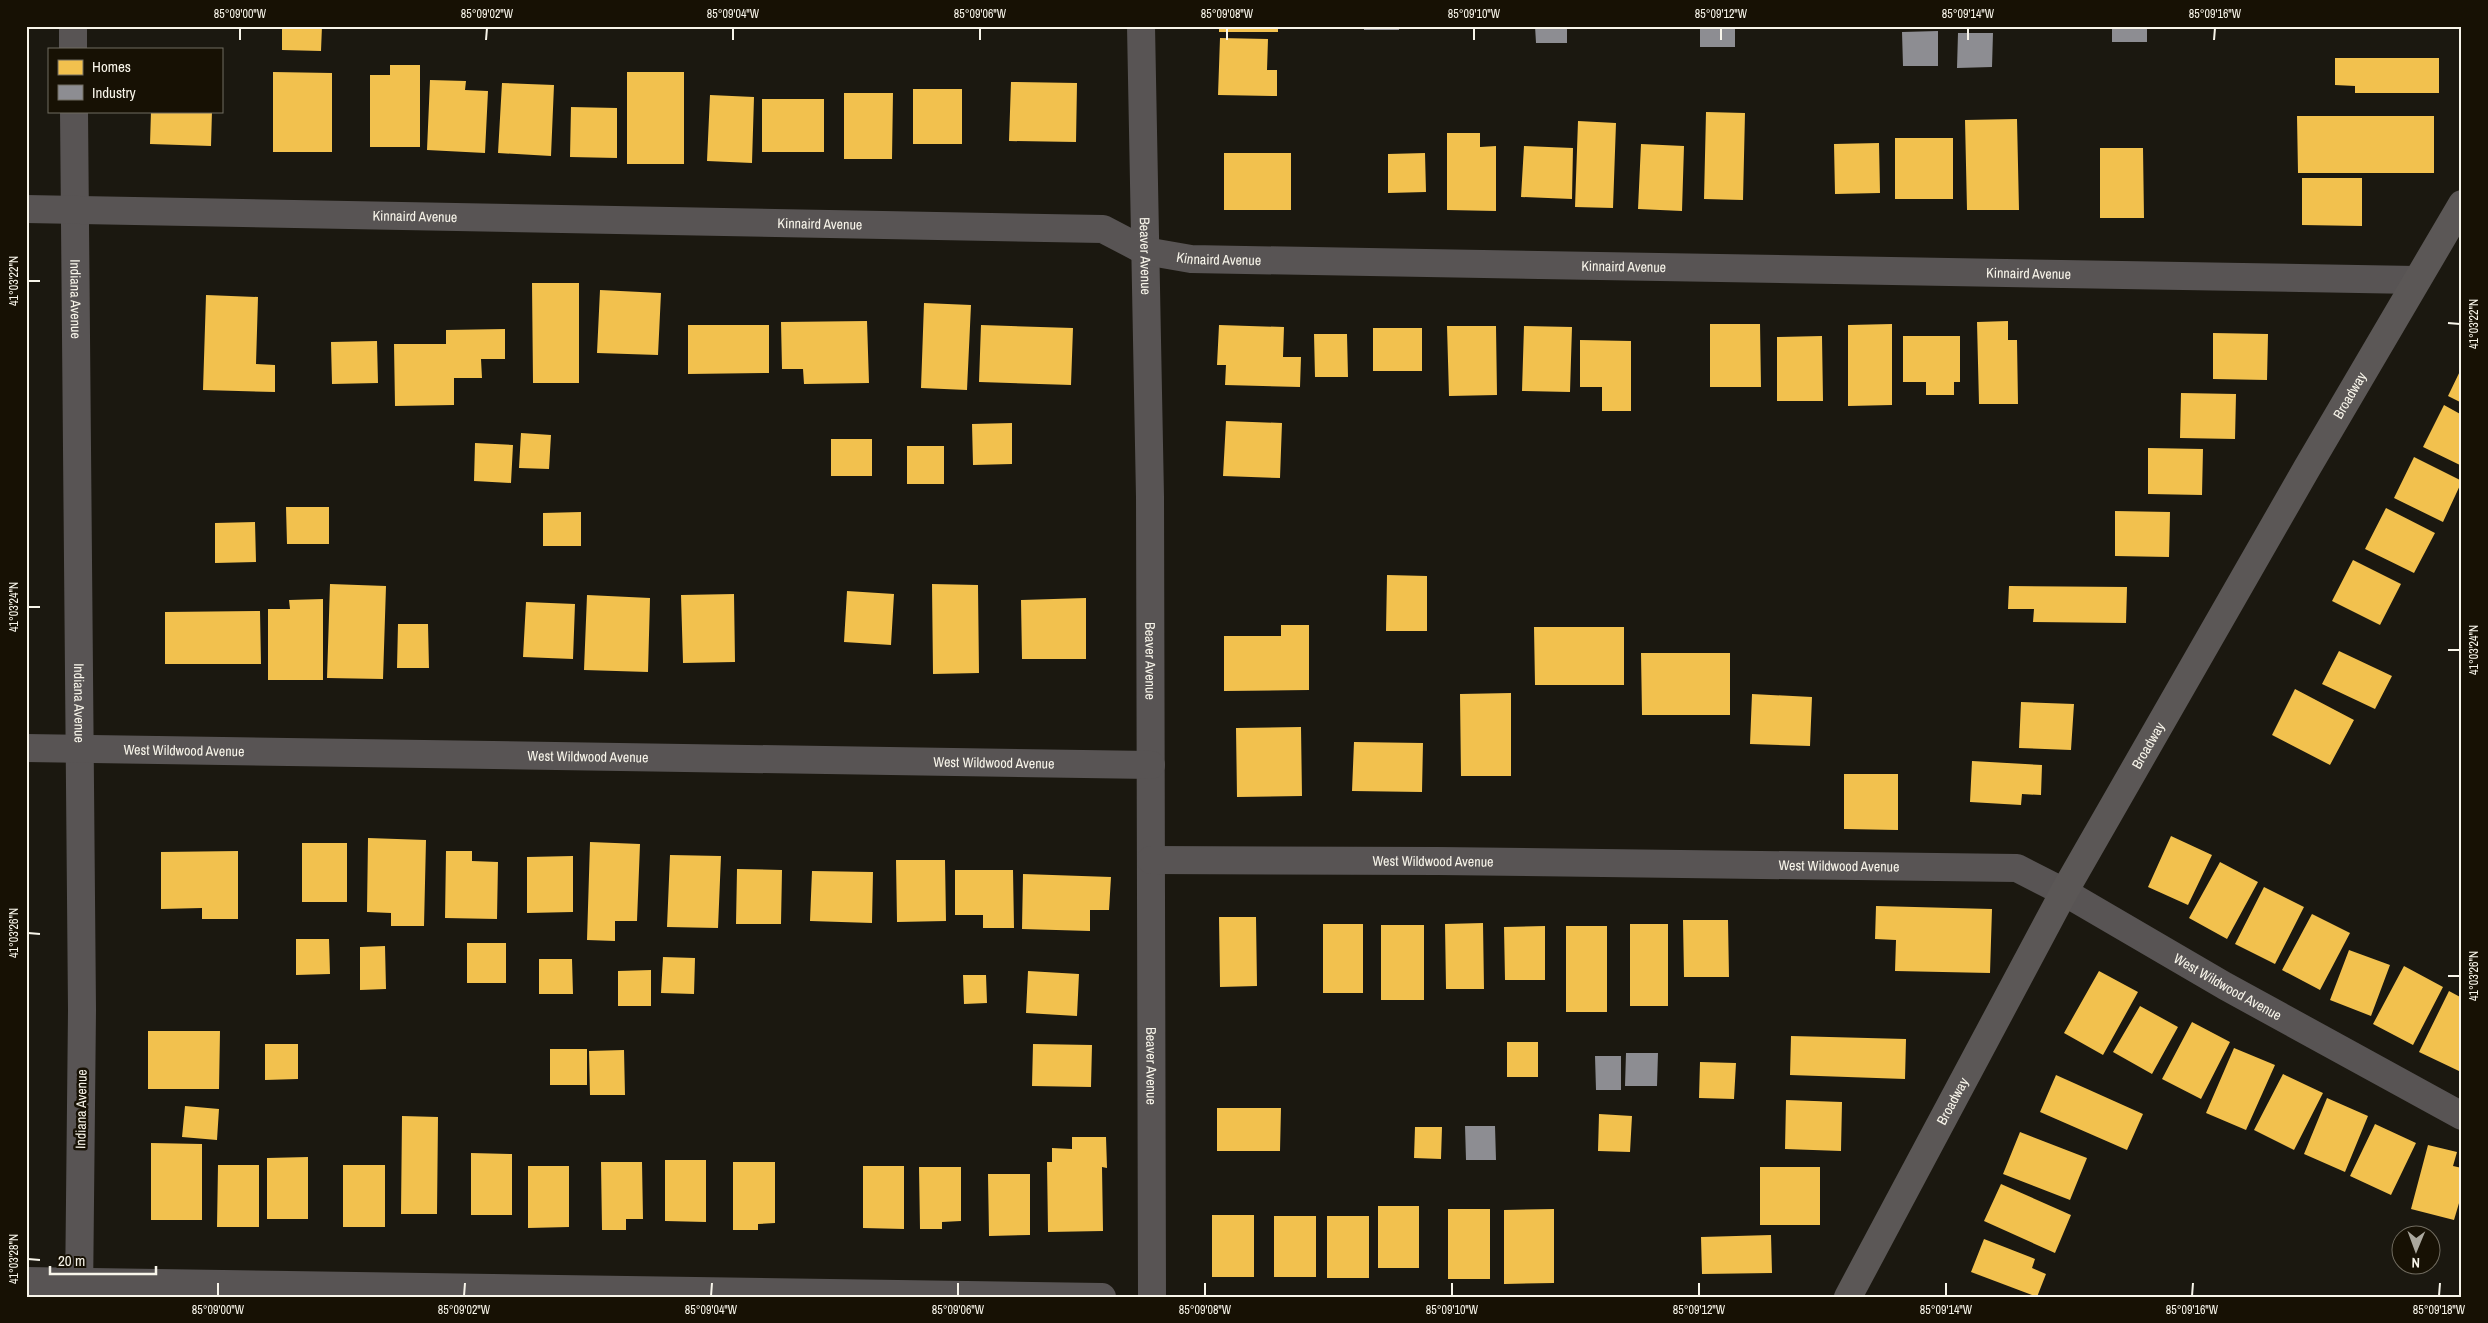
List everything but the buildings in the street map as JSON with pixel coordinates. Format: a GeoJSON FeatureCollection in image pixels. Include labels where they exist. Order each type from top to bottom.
{"type":"FeatureCollection","features":[{"type":"Feature","properties":{"kind":"main road","name":"Broadway"},"geometry":{"type":"LineString","coordinates":[[1848,1297],[2064,892],[2416,280],[2458,220]]}},
{"type":"Feature","properties":{"kind":"street"},"geometry":{"type":"LineString","coordinates":[[73,26],[73,48]]}},
{"type":"Feature","properties":{"kind":"street","name":"Beaver Avenue"},"geometry":{"type":"LineString","coordinates":[[1141,26],[1150,497],[1152,1297]]}},
{"type":"Feature","properties":{"kind":"street","name":"Indiana Avenue"},"geometry":{"type":"LineString","coordinates":[[74,112],[82,1010],[79,1290]]}},
{"type":"Feature","properties":{"kind":"street","name":"Kinnaird Avenue"},"geometry":{"type":"LineString","coordinates":[[26,209],[1103,229],[1145,251],[1191,259],[2416,280]]}},
{"type":"Feature","properties":{"kind":"street","name":"West Wildwood Avenue"},"geometry":{"type":"LineString","coordinates":[[26,748],[1151,765]]}},
{"type":"Feature","properties":{"kind":"street","name":"West Wildwood Avenue"},"geometry":{"type":"LineString","coordinates":[[1151,860],[1438,861],[2017,868],[2064,892],[2225,986],[2462,1116]]}},
{"type":"Feature","properties":{"kind":"street"},"geometry":{"type":"LineString","coordinates":[[26,1281],[79,1290],[1102,1297]]}}]}
